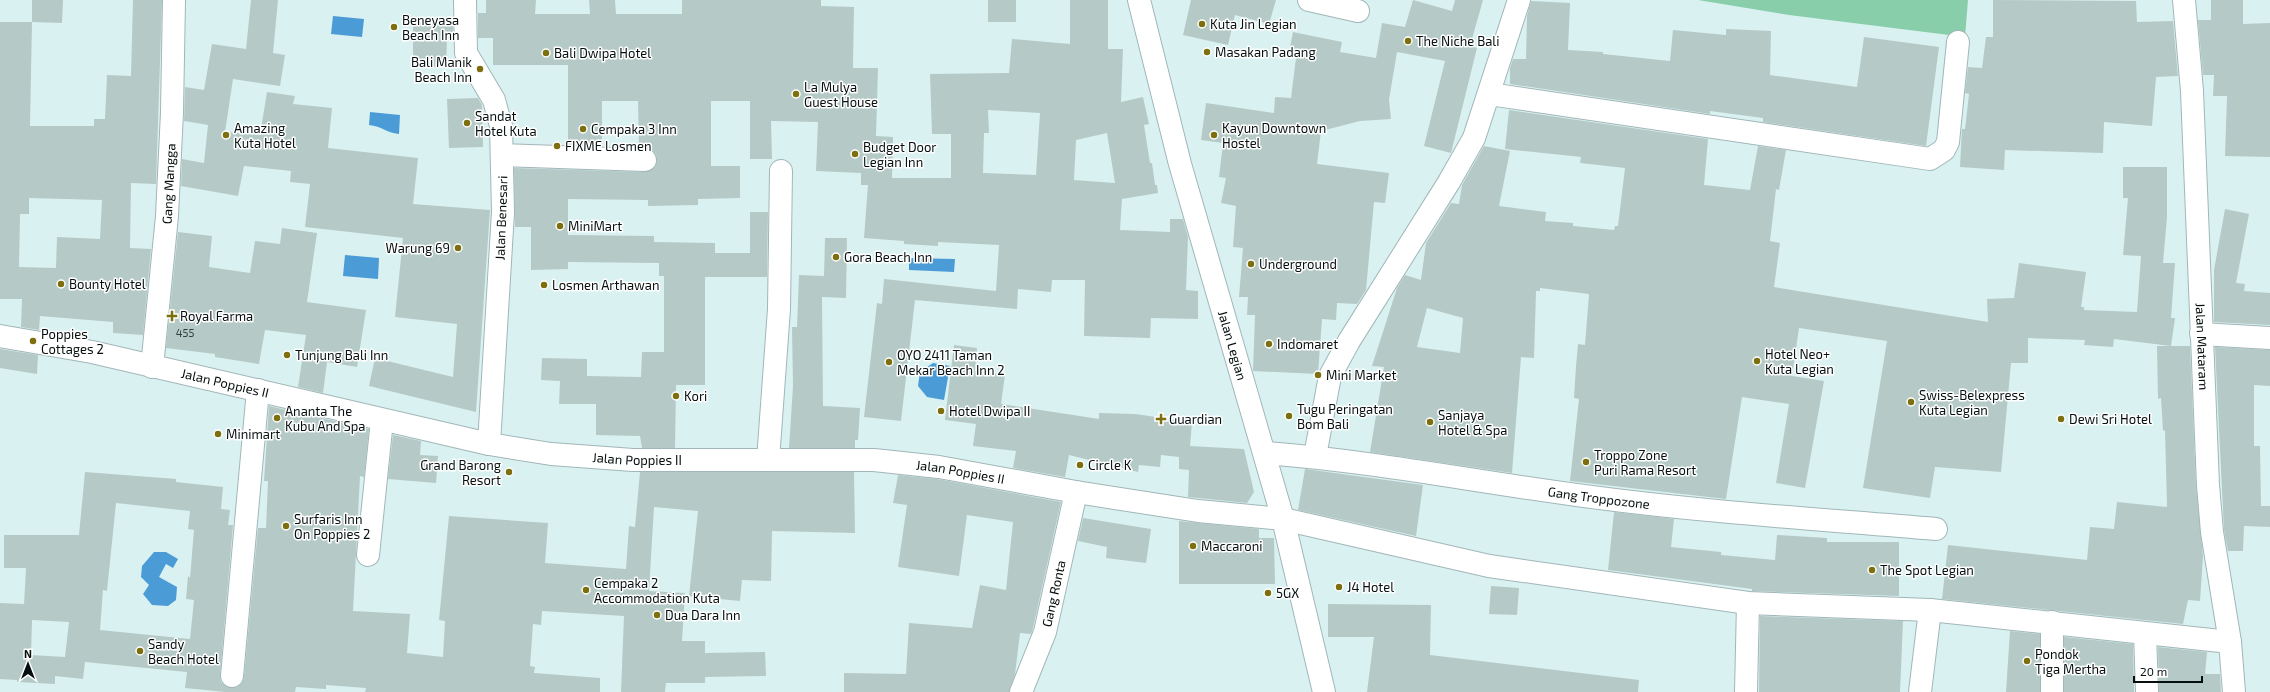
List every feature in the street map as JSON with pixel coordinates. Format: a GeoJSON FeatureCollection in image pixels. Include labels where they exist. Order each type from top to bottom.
{"type":"FeatureCollection","features":[{"type":"Feature","properties":{"kind":"street","name":"Gang Mangga"},"geometry":{"type":"LineString","coordinates":[[152,367],[167,216],[172,112],[174,0]]}},
{"type":"Feature","properties":{"kind":"street","name":"Jalan Benesari"},"geometry":{"type":"LineString","coordinates":[[465,0],[466,54],[494,100],[501,126],[502,212],[490,444]]}},
{"type":"Feature","properties":{"kind":"street","name":"Jalan Legian"},"geometry":{"type":"LineString","coordinates":[[1138,0],[1180,164],[1283,519],[1324,692]]}},
{"type":"Feature","properties":{"kind":"street"},"geometry":{"type":"LineString","coordinates":[[1309,0],[1358,11]]}},
{"type":"Feature","properties":{"kind":"street"},"geometry":{"type":"LineString","coordinates":[[1315,456],[1330,376],[1349,341],[1449,182],[1474,138],[1519,0]]}},
{"type":"Feature","properties":{"kind":"street","name":"Jalan Mataram"},"geometry":{"type":"LineString","coordinates":[[2184,0],[2192,91],[2201,334],[2212,532],[2230,642],[2234,692]]}},
{"type":"Feature","properties":{"kind":"street"},"geometry":{"type":"LineString","coordinates":[[1489,94],[1930,159],[1944,150],[1948,142],[1958,42]]}},
{"type":"Feature","properties":{"kind":"street"},"geometry":{"type":"LineString","coordinates":[[502,155],[645,160]]}},
{"type":"Feature","properties":{"kind":"street"},"geometry":{"type":"LineString","coordinates":[[768,460],[779,309],[781,171]]}},
{"type":"Feature","properties":{"kind":"street"},"geometry":{"type":"LineString","coordinates":[[2201,334],[2270,338]]}},
{"type":"Feature","properties":{"kind":"street","name":"Jalan Poppies II"},"geometry":{"type":"LineString","coordinates":[[0,336],[92,352],[382,420],[490,444],[551,454],[633,460],[874,460],[939,467],[1076,492],[1198,511],[1283,519],[1489,566],[1748,603],[1930,610],[2230,642]]}},
{"type":"Feature","properties":{"kind":"street"},"geometry":{"type":"LineString","coordinates":[[232,676],[258,390]]}},
{"type":"Feature","properties":{"kind":"street"},"geometry":{"type":"LineString","coordinates":[[368,555],[382,420]]}},
{"type":"Feature","properties":{"kind":"street","name":"Gang Troppozone"},"geometry":{"type":"LineString","coordinates":[[1265,453],[1315,456],[1388,465],[1614,500],[1751,516],[1936,529]]}},
{"type":"Feature","properties":{"kind":"street","name":"Gang Ronta"},"geometry":{"type":"LineString","coordinates":[[1021,692],[1045,632],[1076,492]]}},
{"type":"Feature","properties":{"kind":"street"},"geometry":{"type":"LineString","coordinates":[[1746,692],[1748,603]]}},
{"type":"Feature","properties":{"kind":"street"},"geometry":{"type":"LineString","coordinates":[[1920,692],[1930,610]]}},
{"type":"Feature","properties":{"kind":"street"},"geometry":{"type":"LineString","coordinates":[[2052,622],[2052,692]]}},
{"type":"Feature","properties":{"kind":"street"},"geometry":{"type":"LineString","coordinates":[[2146,634],[2147,692]]}},
{"type":"Feature","properties":{"kind":"green space"},"geometry":{"type":"Polygon","coordinates":[[[1698,0],[1968,0],[1965,37],[1789,15],[1698,0]]]}},
{"type":"Feature","properties":{"kind":"water"},"geometry":{"type":"Polygon","coordinates":[[[333,16],[364,19],[362,37],[331,34],[333,16]]]}},
{"type":"Feature","properties":{"kind":"water"},"geometry":{"type":"Polygon","coordinates":[[[370,112],[400,115],[399,134],[369,125],[370,112]]]}},
{"type":"Feature","properties":{"kind":"water"},"geometry":{"type":"Polygon","coordinates":[[[345,255],[379,258],[378,279],[343,276],[345,255]]]}},
{"type":"Feature","properties":{"kind":"water"},"geometry":{"type":"Polygon","coordinates":[[[909,258],[955,259],[954,272],[909,270],[909,258]]]}},
{"type":"Feature","properties":{"kind":"water"},"geometry":{"type":"Polygon","coordinates":[[[933,363],[950,366],[944,400],[927,397],[918,386],[920,372],[933,363]]]}},
{"type":"Feature","properties":{"kind":"water"},"geometry":{"type":"Polygon","coordinates":[[[154,552],[166,552],[178,559],[173,568],[166,564],[159,577],[177,587],[176,600],[168,606],[152,605],[143,594],[149,585],[141,577],[142,566],[154,552]]]}},
{"type":"Feature","properties":{"kind":"building"},"geometry":{"type":"Polygon","coordinates":[[[32,0],[63,0],[62,23],[32,22],[32,0]]]}},
{"type":"Feature","properties":{"kind":"building"},"geometry":{"type":"Polygon","coordinates":[[[133,0],[162,0],[156,184],[131,183],[130,248],[151,249],[143,335],[113,333],[113,322],[40,316],[39,330],[21,327],[22,299],[0,299],[0,22],[32,22],[30,126],[94,126],[94,119],[105,119],[107,75],[131,76],[133,0]],[[29,198],[29,214],[20,214],[19,267],[56,268],[57,237],[100,239],[102,200],[29,198]]]}},
{"type":"Feature","properties":{"kind":"building"},"geometry":{"type":"Polygon","coordinates":[[[251,0],[278,0],[273,53],[285,55],[280,86],[233,79],[225,132],[260,135],[267,92],[295,96],[293,104],[332,108],[328,148],[418,158],[413,204],[490,210],[476,412],[369,386],[375,358],[453,377],[457,324],[395,317],[403,238],[305,227],[310,184],[290,182],[291,171],[244,166],[238,196],[181,186],[182,159],[204,163],[208,125],[184,121],[185,87],[204,90],[212,44],[246,49],[251,0]]]}},
{"type":"Feature","properties":{"kind":"building"},"geometry":{"type":"Polygon","coordinates":[[[486,0],[536,0],[535,14],[590,14],[589,0],[615,0],[616,14],[682,14],[682,0],[821,0],[821,6],[854,7],[853,68],[878,68],[876,136],[893,137],[892,178],[951,178],[951,134],[932,134],[930,74],[1009,73],[1012,39],[1070,44],[1070,0],[1108,0],[1108,49],[1123,49],[1121,102],[1143,97],[1149,124],[1144,125],[1150,163],[1152,163],[1155,185],[1157,185],[1158,193],[1122,199],[1120,230],[1170,232],[1170,219],[1183,219],[1188,237],[1186,290],[1198,291],[1198,319],[1151,318],[1150,338],[1084,336],[1085,280],[1052,280],[1051,292],[1018,289],[1017,309],[915,300],[901,421],[864,417],[877,303],[882,304],[884,279],[996,291],[999,245],[938,242],[938,246],[904,244],[904,241],[864,238],[868,185],[861,185],[861,173],[816,171],[818,122],[771,121],[772,159],[750,159],[750,101],[711,101],[711,166],[740,166],[740,198],[698,199],[698,205],[648,206],[648,200],[568,199],[568,235],[654,236],[654,242],[715,243],[715,253],[750,253],[750,212],[768,212],[767,277],[705,277],[705,385],[676,385],[675,448],[642,448],[640,436],[596,435],[596,404],[559,404],[560,381],[541,380],[542,358],[587,359],[587,376],[641,377],[642,352],[664,352],[664,276],[659,276],[659,263],[568,262],[568,269],[531,270],[531,227],[515,227],[514,168],[645,172],[655,167],[657,161],[656,154],[651,149],[639,147],[638,101],[602,101],[602,146],[568,145],[568,65],[493,65],[493,38],[478,38],[478,13],[486,13],[486,0]],[[988,110],[989,133],[984,133],[983,173],[1036,175],[1040,113],[988,110]],[[1107,133],[1076,140],[1074,180],[1115,183],[1107,133]]]}},
{"type":"Feature","properties":{"kind":"building"},"geometry":{"type":"Polygon","coordinates":[[[988,0],[1016,0],[1016,22],[988,22],[988,0]]]}},
{"type":"Feature","properties":{"kind":"building"},"geometry":{"type":"Polygon","coordinates":[[[1191,0],[1276,0],[1269,24],[1235,15],[1228,45],[1183,35],[1191,0]]]}},
{"type":"Feature","properties":{"kind":"building"},"geometry":{"type":"Polygon","coordinates":[[[1413,0],[1452,11],[1455,0],[1483,0],[1470,46],[1477,48],[1451,153],[1424,146],[1445,61],[1397,52],[1389,100],[1391,119],[1360,121],[1321,131],[1317,164],[1389,173],[1385,203],[1374,202],[1366,290],[1357,304],[1337,303],[1336,320],[1322,319],[1318,374],[1253,371],[1255,315],[1247,315],[1248,297],[1239,297],[1243,248],[1233,247],[1236,206],[1221,203],[1226,178],[1219,177],[1223,143],[1201,140],[1206,103],[1274,113],[1275,97],[1291,98],[1296,58],[1288,57],[1293,32],[1342,42],[1340,52],[1376,58],[1382,23],[1405,27],[1413,0]]]}},
{"type":"Feature","properties":{"kind":"building"},"geometry":{"type":"Polygon","coordinates":[[[1993,0],[2136,1],[2137,22],[2173,21],[2178,76],[2156,77],[2152,126],[2104,122],[2103,153],[2005,150],[2004,170],[1960,167],[1962,129],[1965,129],[1969,94],[1965,93],[1968,67],[1982,68],[1986,37],[1993,37],[1993,0]]]}},
{"type":"Feature","properties":{"kind":"building"},"geometry":{"type":"Polygon","coordinates":[[[2211,0],[2243,0],[2243,24],[2270,23],[2270,157],[2225,156],[2227,96],[2213,96],[2214,75],[2203,75],[2198,20],[2211,20],[2211,0]]]}},
{"type":"Feature","properties":{"kind":"building"},"geometry":{"type":"Polygon","coordinates":[[[1531,1],[1570,3],[1568,50],[1603,52],[1603,54],[1670,61],[1673,30],[1726,35],[1726,29],[1771,31],[1770,75],[1857,87],[1864,37],[1939,47],[1926,146],[1763,122],[1763,118],[1710,111],[1710,114],[1510,84],[1510,68],[1513,59],[1526,59],[1527,16],[1531,1]]]}},
{"type":"Feature","properties":{"kind":"building"},"geometry":{"type":"Polygon","coordinates":[[[413,20],[453,20],[453,38],[447,38],[446,67],[413,67],[413,20]]]}},
{"type":"Feature","properties":{"kind":"building"},"geometry":{"type":"Polygon","coordinates":[[[478,98],[482,105],[483,147],[449,148],[447,99],[478,98]]]}},
{"type":"Feature","properties":{"kind":"building"},"geometry":{"type":"Polygon","coordinates":[[[1509,110],[1708,139],[1704,185],[1750,190],[1758,146],[1786,150],[1779,190],[1776,189],[1770,241],[1780,243],[1774,287],[1988,322],[1987,299],[2014,298],[2019,263],[2086,272],[2081,307],[2084,307],[2084,310],[2137,312],[2141,256],[2123,255],[2128,198],[2123,198],[2123,167],[2167,167],[2167,217],[2163,263],[2175,263],[2171,318],[2175,318],[2171,346],[2114,339],[2113,347],[2084,345],[2085,340],[2028,338],[2028,363],[2011,363],[2001,472],[1935,467],[1930,498],[1863,488],[1887,341],[1799,328],[1792,376],[1824,381],[1805,488],[1776,483],[1789,404],[1742,397],[1726,499],[1570,481],[1579,399],[1574,398],[1578,344],[1585,345],[1589,294],[1540,288],[1540,291],[1536,291],[1534,358],[1521,357],[1512,473],[1370,452],[1384,367],[1372,366],[1397,288],[1405,275],[1421,280],[1426,243],[1451,203],[1459,204],[1462,185],[1484,146],[1510,151],[1499,206],[1546,212],[1545,221],[1573,223],[1573,226],[1614,230],[1615,226],[1618,226],[1625,168],[1580,163],[1581,157],[1505,149],[1509,110]],[[1427,308],[1417,347],[1460,353],[1463,318],[1427,308]]]}},
{"type":"Feature","properties":{"kind":"building"},"geometry":{"type":"Polygon","coordinates":[[[2225,209],[2249,214],[2236,283],[2245,284],[2244,291],[2270,293],[2270,325],[2214,322],[2214,270],[2225,209]]]}},
{"type":"Feature","properties":{"kind":"building"},"geometry":{"type":"Polygon","coordinates":[[[282,228],[317,233],[307,302],[366,310],[357,367],[327,362],[323,393],[298,387],[306,335],[265,330],[259,364],[215,357],[215,354],[166,348],[178,232],[212,236],[209,267],[250,273],[255,241],[280,244],[282,228]]]}},
{"type":"Feature","properties":{"kind":"building"},"geometry":{"type":"Polygon","coordinates":[[[825,238],[847,238],[846,298],[822,297],[823,406],[860,408],[858,440],[855,440],[855,448],[789,448],[793,386],[792,327],[797,327],[799,275],[824,276],[825,238]]]}},
{"type":"Feature","properties":{"kind":"building"},"geometry":{"type":"Polygon","coordinates":[[[954,345],[977,348],[975,371],[1005,375],[1001,404],[1099,419],[1099,413],[1135,414],[1192,422],[1190,446],[1244,449],[1254,492],[1247,503],[1188,497],[1189,470],[1179,469],[1179,457],[1161,455],[1160,467],[1139,465],[1138,472],[1069,455],[1065,477],[1013,468],[1016,451],[973,446],[976,424],[945,420],[954,345]]]}},
{"type":"Feature","properties":{"kind":"building"},"geometry":{"type":"Polygon","coordinates":[[[2157,346],[2190,346],[2196,486],[2203,556],[2200,601],[2188,600],[2183,624],[1942,599],[1948,545],[2087,560],[2090,527],[2114,529],[2117,502],[2167,507],[2165,430],[2163,431],[2161,398],[2158,399],[2157,346]]]}},
{"type":"Feature","properties":{"kind":"building"},"geometry":{"type":"Polygon","coordinates":[[[2215,347],[2270,350],[2270,386],[2254,385],[2254,446],[2260,446],[2261,506],[2270,506],[2270,527],[2244,526],[2243,551],[2228,551],[2224,530],[2215,347]]]}},
{"type":"Feature","properties":{"kind":"building"},"geometry":{"type":"Polygon","coordinates":[[[0,349],[38,355],[37,374],[0,368],[0,349]]]}},
{"type":"Feature","properties":{"kind":"building"},"geometry":{"type":"Polygon","coordinates":[[[269,406],[369,429],[364,477],[360,476],[353,611],[410,614],[407,653],[443,657],[445,621],[439,620],[449,516],[548,523],[545,563],[626,569],[629,526],[635,527],[640,472],[854,472],[855,533],[772,531],[771,581],[742,580],[740,601],[689,596],[698,511],[654,507],[649,591],[685,593],[682,641],[705,641],[705,653],[765,652],[766,676],[705,677],[705,683],[666,683],[665,692],[621,692],[624,616],[542,611],[541,625],[533,624],[530,666],[535,667],[534,673],[600,678],[600,692],[365,692],[366,688],[326,685],[326,689],[296,687],[295,692],[225,692],[185,688],[187,672],[85,662],[83,679],[55,676],[55,684],[17,682],[17,680],[0,679],[0,603],[24,604],[26,568],[4,568],[4,535],[79,535],[85,472],[176,479],[176,482],[223,487],[221,509],[230,510],[228,525],[233,525],[220,675],[221,682],[225,686],[237,687],[242,683],[244,677],[258,528],[266,528],[268,481],[264,481],[269,406]],[[116,503],[107,591],[103,590],[100,630],[190,639],[194,600],[186,599],[188,576],[190,578],[194,530],[188,529],[190,511],[116,503]],[[32,620],[31,655],[65,657],[69,622],[32,620]]]}},
{"type":"Feature","properties":{"kind":"building"},"geometry":{"type":"Polygon","coordinates":[[[393,435],[421,441],[420,455],[438,456],[436,483],[388,479],[393,435]]]}},
{"type":"Feature","properties":{"kind":"building"},"geometry":{"type":"Polygon","coordinates":[[[1305,469],[1423,485],[1416,536],[1298,510],[1305,469]]]}},
{"type":"Feature","properties":{"kind":"building"},"geometry":{"type":"Polygon","coordinates":[[[898,475],[937,479],[1061,502],[1033,628],[1031,634],[1020,633],[1015,674],[1009,692],[844,692],[844,673],[906,674],[909,623],[972,628],[980,585],[1006,590],[1013,522],[967,515],[959,576],[898,567],[907,505],[893,503],[898,475]]]}},
{"type":"Feature","properties":{"kind":"building"},"geometry":{"type":"Polygon","coordinates":[[[1614,512],[1674,519],[1671,547],[1721,552],[1721,555],[1775,560],[1777,535],[1827,538],[1827,542],[1899,542],[1899,596],[1752,591],[1752,589],[1608,570],[1614,512]]]}},
{"type":"Feature","properties":{"kind":"building"},"geometry":{"type":"Polygon","coordinates":[[[1083,518],[1151,529],[1146,563],[1106,558],[1107,547],[1078,541],[1083,518]]]}},
{"type":"Feature","properties":{"kind":"building"},"geometry":{"type":"Polygon","coordinates":[[[1179,521],[1259,529],[1259,538],[1274,538],[1275,584],[1179,584],[1179,521]]]}},
{"type":"Feature","properties":{"kind":"building"},"geometry":{"type":"Polygon","coordinates":[[[1491,586],[1519,588],[1517,615],[1489,614],[1491,586]]]}},
{"type":"Feature","properties":{"kind":"building"},"geometry":{"type":"Polygon","coordinates":[[[1328,604],[1431,605],[1430,655],[1639,680],[1638,692],[1367,692],[1374,637],[1328,637],[1328,604]]]}},
{"type":"Feature","properties":{"kind":"building"},"geometry":{"type":"Polygon","coordinates":[[[1760,616],[1903,621],[1900,692],[1759,692],[1760,616]]]}},
{"type":"Feature","properties":{"kind":"building","name":"Pondok Tiga Mertha"},"geometry":{"type":"Polygon","coordinates":[[[2010,631],[2040,634],[2040,692],[2006,692],[2010,631]]]}},
{"type":"Feature","properties":{"kind":"building"},"geometry":{"type":"Polygon","coordinates":[[[2064,637],[2133,644],[2134,692],[2064,692],[2064,637]]]}},
{"type":"Feature","properties":{"kind":"building"},"geometry":{"type":"Polygon","coordinates":[[[2158,647],[2207,652],[2205,674],[2220,674],[2221,692],[2159,692],[2158,647]]]}},
{"type":"Feature","properties":{"kind":"place","name":"Kuta Jin Legian"},"geometry":{"type":"Point","coordinates":[1202,24]}},
{"type":"Feature","properties":{"kind":"place","name":"Beneyasa Beach Inn"},"geometry":{"type":"Point","coordinates":[394,27]}},
{"type":"Feature","properties":{"kind":"place","name":"The Niche Bali"},"geometry":{"type":"Point","coordinates":[1408,41]}},
{"type":"Feature","properties":{"kind":"place","name":"Masakan Padang"},"geometry":{"type":"Point","coordinates":[1207,52]}},
{"type":"Feature","properties":{"kind":"place","name":"Bali Dwipa Hotel"},"geometry":{"type":"Point","coordinates":[546,53]}},
{"type":"Feature","properties":{"kind":"place","name":"Bali Manik Beach Inn"},"geometry":{"type":"Point","coordinates":[480,69]}},
{"type":"Feature","properties":{"kind":"place","name":"La Mulya Guest House"},"geometry":{"type":"Point","coordinates":[796,94]}},
{"type":"Feature","properties":{"kind":"place","name":"Sandat Hotel Kuta"},"geometry":{"type":"Point","coordinates":[467,123]}},
{"type":"Feature","properties":{"kind":"place","name":"Cempaka 3 Inn"},"geometry":{"type":"Point","coordinates":[583,129]}},
{"type":"Feature","properties":{"kind":"place","name":"Amazing Kuta Hotel"},"geometry":{"type":"Point","coordinates":[226,135]}},
{"type":"Feature","properties":{"kind":"place","name":"Kayun Downtown Hostel"},"geometry":{"type":"Point","coordinates":[1214,135]}},
{"type":"Feature","properties":{"kind":"place","name":"FIXME Losmen"},"geometry":{"type":"Point","coordinates":[557,146]}},
{"type":"Feature","properties":{"kind":"place","name":"Budget Door Legian Inn"},"geometry":{"type":"Point","coordinates":[855,154]}},
{"type":"Feature","properties":{"kind":"place","name":"MiniMart"},"geometry":{"type":"Point","coordinates":[560,226]}},
{"type":"Feature","properties":{"kind":"place","name":"Warung 69"},"geometry":{"type":"Point","coordinates":[458,248]}},
{"type":"Feature","properties":{"kind":"place","name":"Gora Beach Inn"},"geometry":{"type":"Point","coordinates":[836,257]}},
{"type":"Feature","properties":{"kind":"place","name":"Underground"},"geometry":{"type":"Point","coordinates":[1251,264]}},
{"type":"Feature","properties":{"kind":"place","name":"Bounty Hotel"},"geometry":{"type":"Point","coordinates":[61,284]}},
{"type":"Feature","properties":{"kind":"place","name":"Losmen Arthawan"},"geometry":{"type":"Point","coordinates":[544,285]}},
{"type":"Feature","properties":{"kind":"place","name":"Royal Farma"},"geometry":{"type":"Point","coordinates":[172,316]}},
{"type":"Feature","properties":{"kind":"place","name":"Poppies Cottages 2"},"geometry":{"type":"Point","coordinates":[33,341]}},
{"type":"Feature","properties":{"kind":"place","name":"Indomaret"},"geometry":{"type":"Point","coordinates":[1269,344]}},
{"type":"Feature","properties":{"kind":"place","name":"Tunjung Bali Inn"},"geometry":{"type":"Point","coordinates":[287,355]}},
{"type":"Feature","properties":{"kind":"place","name":"Hotel Neo+ Kuta Legian"},"geometry":{"type":"Point","coordinates":[1757,361]}},
{"type":"Feature","properties":{"kind":"place","name":"OYO 2411 Taman Mekar Beach Inn 2"},"geometry":{"type":"Point","coordinates":[889,362]}},
{"type":"Feature","properties":{"kind":"place","name":"Mini Market"},"geometry":{"type":"Point","coordinates":[1318,375]}},
{"type":"Feature","properties":{"kind":"place","name":"Kori"},"geometry":{"type":"Point","coordinates":[676,396]}},
{"type":"Feature","properties":{"kind":"place","name":"Swiss-Belexpress Kuta Legian"},"geometry":{"type":"Point","coordinates":[1911,402]}},
{"type":"Feature","properties":{"kind":"place","name":"Hotel Dwipa II"},"geometry":{"type":"Point","coordinates":[941,411]}},
{"type":"Feature","properties":{"kind":"place","name":"Tugu Peringatan Bom Bali"},"geometry":{"type":"Point","coordinates":[1289,416]}},
{"type":"Feature","properties":{"kind":"place","name":"Ananta The Kubu And Spa"},"geometry":{"type":"Point","coordinates":[277,418]}},
{"type":"Feature","properties":{"kind":"place","name":"Guardian"},"geometry":{"type":"Point","coordinates":[1161,419]}},
{"type":"Feature","properties":{"kind":"place","name":"Dewi Sri Hotel"},"geometry":{"type":"Point","coordinates":[2061,419]}},
{"type":"Feature","properties":{"kind":"place","name":"Sanjaya Hotel & Spa"},"geometry":{"type":"Point","coordinates":[1430,422]}},
{"type":"Feature","properties":{"kind":"place","name":"Minimart"},"geometry":{"type":"Point","coordinates":[218,434]}},
{"type":"Feature","properties":{"kind":"place","name":"Troppo Zone Puri Rama Resort"},"geometry":{"type":"Point","coordinates":[1586,462]}},
{"type":"Feature","properties":{"kind":"place","name":"Circle K"},"geometry":{"type":"Point","coordinates":[1080,465]}},
{"type":"Feature","properties":{"kind":"place","name":"Grand Barong Resort"},"geometry":{"type":"Point","coordinates":[509,472]}},
{"type":"Feature","properties":{"kind":"place","name":"Surfaris Inn On Poppies 2"},"geometry":{"type":"Point","coordinates":[286,526]}},
{"type":"Feature","properties":{"kind":"place","name":"Maccaroni"},"geometry":{"type":"Point","coordinates":[1193,546]}},
{"type":"Feature","properties":{"kind":"place","name":"The Spot Legian"},"geometry":{"type":"Point","coordinates":[1872,570]}},
{"type":"Feature","properties":{"kind":"place","name":"J4 Hotel"},"geometry":{"type":"Point","coordinates":[1339,587]}},
{"type":"Feature","properties":{"kind":"place","name":"Cempaka 2 Accommodation Kuta"},"geometry":{"type":"Point","coordinates":[586,590]}},
{"type":"Feature","properties":{"kind":"place","name":"5GX"},"geometry":{"type":"Point","coordinates":[1268,593]}},
{"type":"Feature","properties":{"kind":"place","name":"Dua Dara Inn"},"geometry":{"type":"Point","coordinates":[657,615]}},
{"type":"Feature","properties":{"kind":"place","name":"Sandy Beach Hotel"},"geometry":{"type":"Point","coordinates":[140,651]}},
{"type":"Feature","properties":{"kind":"place","name":"Pondok Tiga Mertha"},"geometry":{"type":"Point","coordinates":[2027,661]}}]}
